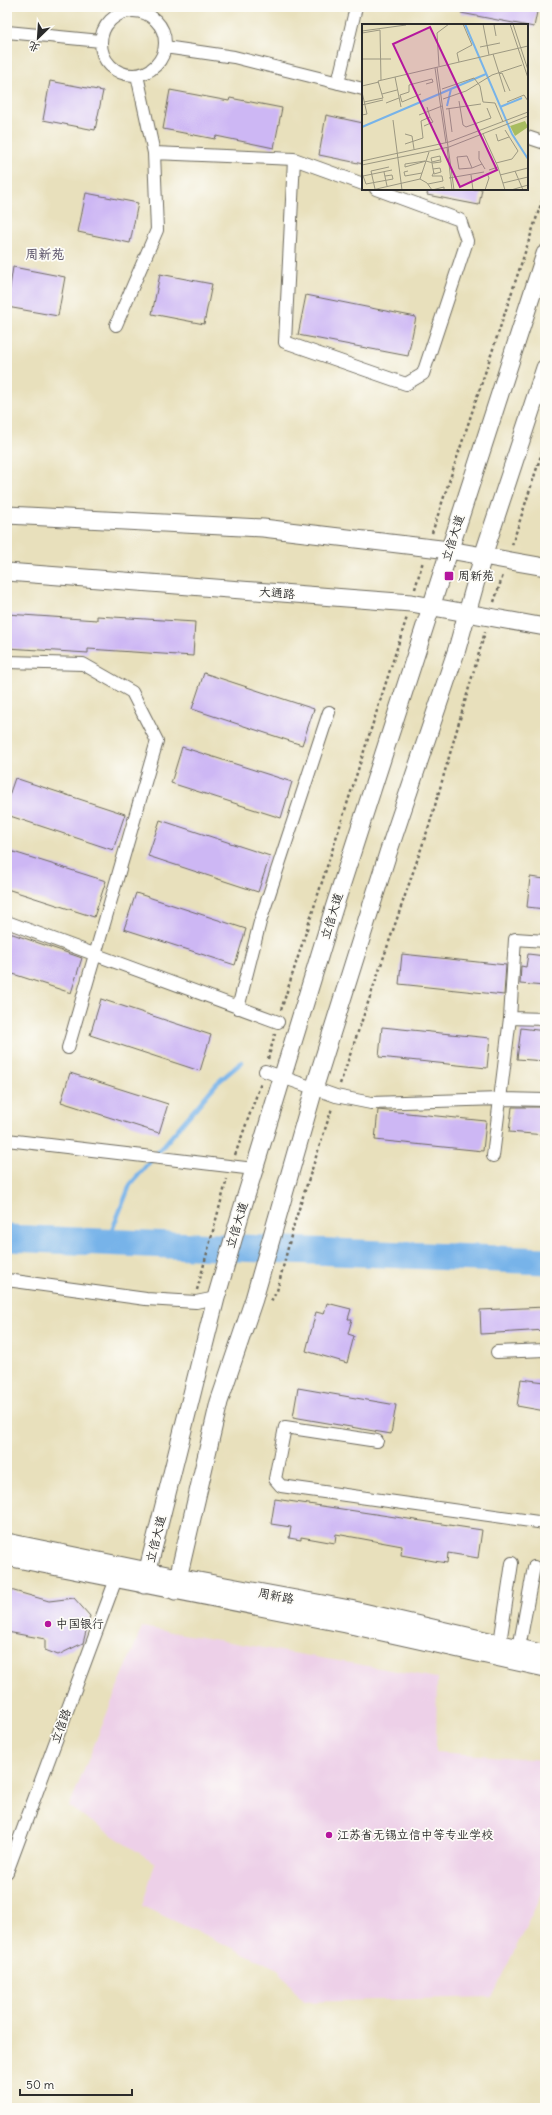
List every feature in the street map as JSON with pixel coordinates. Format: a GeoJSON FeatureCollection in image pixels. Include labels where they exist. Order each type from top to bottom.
{"type":"FeatureCollection","features":[{"type":"Feature","properties":{"kind":"street"},"geometry":{"type":"LineString","coordinates":[[338,83],[356,7]]}},
{"type":"Feature","properties":{"kind":"street"},"geometry":{"type":"LineString","coordinates":[[137,9],[155,19],[161,27],[165,37],[165,47],[162,57],[156,66],[147,72],[136,75],[125,74],[111,66],[102,52],[101,41],[103,30],[109,21],[117,15],[137,9]]}},
{"type":"Feature","properties":{"kind":"street"},"geometry":{"type":"LineString","coordinates":[[7,32],[101,41]]}},
{"type":"Feature","properties":{"kind":"street"},"geometry":{"type":"LineString","coordinates":[[165,47],[234,57],[362,89]]}},
{"type":"Feature","properties":{"kind":"street"},"geometry":{"type":"LineString","coordinates":[[116,325],[157,230],[154,153],[136,75]]}},
{"type":"Feature","properties":{"kind":"street"},"geometry":{"type":"LineString","coordinates":[[528,137],[545,143]]}},
{"type":"Feature","properties":{"kind":"street"},"geometry":{"type":"LineString","coordinates":[[154,153],[294,159],[362,184]]}},
{"type":"Feature","properties":{"kind":"street"},"geometry":{"type":"LineString","coordinates":[[294,159],[285,342],[406,384],[423,374],[467,241],[460,220],[379,190]]}},
{"type":"Feature","properties":{"kind":"street","name":"立信大道"},"geometry":{"type":"LineString","coordinates":[[146,1578],[216,1298],[254,1169],[334,908],[545,254]]}},
{"type":"Feature","properties":{"kind":"street"},"geometry":{"type":"LineString","coordinates":[[176,1584],[219,1402],[254,1299],[275,1221],[314,1089],[388,853],[454,656],[484,556],[545,368]]}},
{"type":"Feature","properties":{"kind":"street"},"geometry":{"type":"LineString","coordinates":[[7,515],[263,528],[449,550],[545,567]]}},
{"type":"Feature","properties":{"kind":"street","name":"大通路"},"geometry":{"type":"LineString","coordinates":[[7,572],[431,605],[545,627]]}},
{"type":"Feature","properties":{"kind":"street"},"geometry":{"type":"LineString","coordinates":[[7,662],[83,664],[132,692],[157,741],[97,955],[68,1048]]}},
{"type":"Feature","properties":{"kind":"street"},"geometry":{"type":"LineString","coordinates":[[238,1008],[260,922],[329,712]]}},
{"type":"Feature","properties":{"kind":"street"},"geometry":{"type":"LineString","coordinates":[[7,922],[278,1022]]}},
{"type":"Feature","properties":{"kind":"street"},"geometry":{"type":"LineString","coordinates":[[493,1156],[510,1018],[515,940],[545,941]]}},
{"type":"Feature","properties":{"kind":"street"},"geometry":{"type":"LineString","coordinates":[[510,1018],[545,1019]]}},
{"type":"Feature","properties":{"kind":"street"},"geometry":{"type":"LineString","coordinates":[[265,1072],[336,1096],[371,1103],[500,1099],[545,1100]]}},
{"type":"Feature","properties":{"kind":"street"},"geometry":{"type":"LineString","coordinates":[[7,1140],[254,1169]]}},
{"type":"Feature","properties":{"kind":"street"},"geometry":{"type":"LineString","coordinates":[[7,1280],[146,1299],[196,1302],[216,1298]]}},
{"type":"Feature","properties":{"kind":"street"},"geometry":{"type":"LineString","coordinates":[[497,1352],[545,1350]]}},
{"type":"Feature","properties":{"kind":"street"},"geometry":{"type":"LineString","coordinates":[[377,1441],[285,1426],[275,1479],[281,1486],[545,1523]]}},
{"type":"Feature","properties":{"kind":"street","name":"周新路"},"geometry":{"type":"LineString","coordinates":[[7,1542],[146,1578],[545,1668]]}},
{"type":"Feature","properties":{"kind":"street","name":"周新路"},"geometry":{"type":"LineString","coordinates":[[7,1557],[116,1579],[146,1578]]}},
{"type":"Feature","properties":{"kind":"street"},"geometry":{"type":"LineString","coordinates":[[500,1643],[512,1563]]}},
{"type":"Feature","properties":{"kind":"street"},"geometry":{"type":"LineString","coordinates":[[519,1648],[534,1567]]}},
{"type":"Feature","properties":{"kind":"street","name":"立信路"},"geometry":{"type":"LineString","coordinates":[[7,1872],[116,1579]]}},
{"type":"Feature","properties":{"kind":"street","name":"周新路"},"geometry":{"type":"LineString","coordinates":[[176,1584],[350,1609],[545,1654]]}},
{"type":"Feature","properties":{"kind":"path","name":"立信大道"},"geometry":{"type":"LineString","coordinates":[[198,1281],[231,1166],[265,1072],[278,1022],[411,603],[427,547],[545,192]]}},
{"type":"Feature","properties":{"kind":"path"},"geometry":{"type":"LineString","coordinates":[[277,1291],[294,1224],[336,1096],[348,1065],[430,823],[490,616],[545,442]]}},
{"type":"Feature","properties":{"kind":"shaded area","name":"江苏省无锡立信中等专业学校"},"geometry":{"type":"Polygon","coordinates":[[[142,1627],[437,1678],[436,1752],[545,1760],[545,1887],[492,1997],[303,2002],[278,1969],[142,1906],[155,1863],[69,1807],[142,1627]]]}},
{"type":"Feature","properties":{"kind":"building"},"geometry":{"type":"Polygon","coordinates":[[[461,7],[538,7],[534,27],[528,26],[528,24],[518,24],[461,13],[461,7]]]}},
{"type":"Feature","properties":{"kind":"building"},"geometry":{"type":"Polygon","coordinates":[[[50,81],[103,91],[95,130],[43,120],[50,81]]]}},
{"type":"Feature","properties":{"kind":"building"},"geometry":{"type":"Polygon","coordinates":[[[170,90],[229,101],[230,98],[282,108],[274,148],[216,136],[215,139],[163,129],[170,90]]]}},
{"type":"Feature","properties":{"kind":"building"},"geometry":{"type":"Polygon","coordinates":[[[326,115],[362,123],[362,164],[319,155],[326,115]]]}},
{"type":"Feature","properties":{"kind":"building"},"geometry":{"type":"Polygon","coordinates":[[[428,190],[482,190],[479,205],[427,195],[428,190]]]}},
{"type":"Feature","properties":{"kind":"building"},"geometry":{"type":"Polygon","coordinates":[[[86,193],[138,203],[130,243],[78,232],[86,193]]]}},
{"type":"Feature","properties":{"kind":"building"},"geometry":{"type":"Polygon","coordinates":[[[13,267],[65,277],[58,316],[7,307],[13,267]]]}},
{"type":"Feature","properties":{"kind":"building"},"geometry":{"type":"Polygon","coordinates":[[[160,274],[212,284],[204,324],[152,314],[160,274]]]}},
{"type":"Feature","properties":{"kind":"building"},"geometry":{"type":"Polygon","coordinates":[[[306,295],[416,317],[408,356],[298,335],[306,295]]]}},
{"type":"Feature","properties":{"kind":"building"},"geometry":{"type":"Polygon","coordinates":[[[7,614],[97,620],[97,616],[195,622],[193,656],[88,649],[88,653],[7,648],[7,614]]]}},
{"type":"Feature","properties":{"kind":"building"},"geometry":{"type":"Polygon","coordinates":[[[204,673],[314,709],[302,745],[192,709],[204,673]]]}},
{"type":"Feature","properties":{"kind":"building"},"geometry":{"type":"Polygon","coordinates":[[[182,747],[292,782],[281,818],[171,783],[182,747]]]}},
{"type":"Feature","properties":{"kind":"building"},"geometry":{"type":"Polygon","coordinates":[[[15,778],[125,814],[113,850],[7,815],[7,801],[15,778]]]}},
{"type":"Feature","properties":{"kind":"building"},"geometry":{"type":"Polygon","coordinates":[[[160,820],[270,856],[258,892],[148,856],[160,820]]]}},
{"type":"Feature","properties":{"kind":"building"},"geometry":{"type":"Polygon","coordinates":[[[7,850],[106,881],[94,917],[7,889],[7,850]]]}},
{"type":"Feature","properties":{"kind":"building"},"geometry":{"type":"Polygon","coordinates":[[[530,877],[545,879],[545,909],[527,907],[530,877]]]}},
{"type":"Feature","properties":{"kind":"building"},"geometry":{"type":"Polygon","coordinates":[[[136,893],[246,929],[235,965],[124,929],[136,893]]]}},
{"type":"Feature","properties":{"kind":"building"},"geometry":{"type":"Polygon","coordinates":[[[7,932],[82,958],[71,993],[7,972],[7,932]]]}},
{"type":"Feature","properties":{"kind":"building"},"geometry":{"type":"Polygon","coordinates":[[[402,954],[506,965],[504,995],[399,984],[402,954]]]}},
{"type":"Feature","properties":{"kind":"building"},"geometry":{"type":"Polygon","coordinates":[[[528,954],[545,956],[545,986],[520,984],[521,966],[526,967],[528,954]]]}},
{"type":"Feature","properties":{"kind":"building"},"geometry":{"type":"Polygon","coordinates":[[[101,999],[211,1035],[200,1071],[90,1035],[101,999]]]}},
{"type":"Feature","properties":{"kind":"building"},"geometry":{"type":"Polygon","coordinates":[[[382,1027],[490,1038],[487,1068],[379,1057],[382,1027]]]}},
{"type":"Feature","properties":{"kind":"building"},"geometry":{"type":"Polygon","coordinates":[[[521,1028],[545,1031],[545,1061],[517,1059],[521,1028]]]}},
{"type":"Feature","properties":{"kind":"building"},"geometry":{"type":"Polygon","coordinates":[[[70,1073],[168,1104],[159,1133],[61,1102],[70,1073]]]}},
{"type":"Feature","properties":{"kind":"building"},"geometry":{"type":"Polygon","coordinates":[[[512,1107],[545,1107],[545,1135],[509,1132],[512,1107]]]}},
{"type":"Feature","properties":{"kind":"building"},"geometry":{"type":"Polygon","coordinates":[[[378,1110],[486,1121],[483,1151],[375,1140],[378,1110]]]}},
{"type":"Feature","properties":{"kind":"building"},"geometry":{"type":"Polygon","coordinates":[[[327,1303],[351,1309],[348,1319],[352,1319],[348,1334],[354,1336],[347,1363],[306,1351],[316,1312],[324,1314],[327,1303]]]}},
{"type":"Feature","properties":{"kind":"building"},"geometry":{"type":"Polygon","coordinates":[[[545,1307],[545,1330],[481,1334],[480,1310],[545,1307]]]}},
{"type":"Feature","properties":{"kind":"building"},"geometry":{"type":"Polygon","coordinates":[[[521,1379],[545,1382],[545,1411],[517,1406],[521,1379]]]}},
{"type":"Feature","properties":{"kind":"building"},"geometry":{"type":"Polygon","coordinates":[[[298,1388],[396,1405],[391,1434],[293,1417],[298,1388]]]}},
{"type":"Feature","properties":{"kind":"building"},"geometry":{"type":"Polygon","coordinates":[[[275,1499],[482,1530],[478,1558],[448,1553],[447,1563],[434,1561],[401,1555],[402,1546],[336,1534],[335,1543],[301,1537],[301,1540],[289,1538],[291,1527],[271,1524],[275,1499]]]}},
{"type":"Feature","properties":{"kind":"building","name":"中国银行"},"geometry":{"type":"Polygon","coordinates":[[[7,1589],[49,1601],[74,1598],[90,1616],[83,1643],[58,1655],[45,1650],[45,1639],[7,1632],[7,1589]]]}},
{"type":"Feature","properties":{"kind":"waterway"},"geometry":{"type":"LineString","coordinates":[[107,1243],[130,1185],[217,1083],[242,1062]]}},
{"type":"Feature","properties":{"kind":"waterway"},"geometry":{"type":"LineString","coordinates":[[7,1238],[545,1261]]}},
{"type":"Feature","properties":{"kind":"place","name":"周新苑"},"geometry":{"type":"Point","coordinates":[449,576]}},
{"type":"Feature","properties":{"kind":"place","name":"中国银行"},"geometry":{"type":"Point","coordinates":[48,1624]}},
{"type":"Feature","properties":{"kind":"place","name":"江苏省无锡立信中等专业学校"},"geometry":{"type":"Point","coordinates":[329,1835]}},
{"type":"Feature","properties":{"kind":"district","name":"周新苑"},"geometry":{"type":"Point","coordinates":[45,254]}}]}
